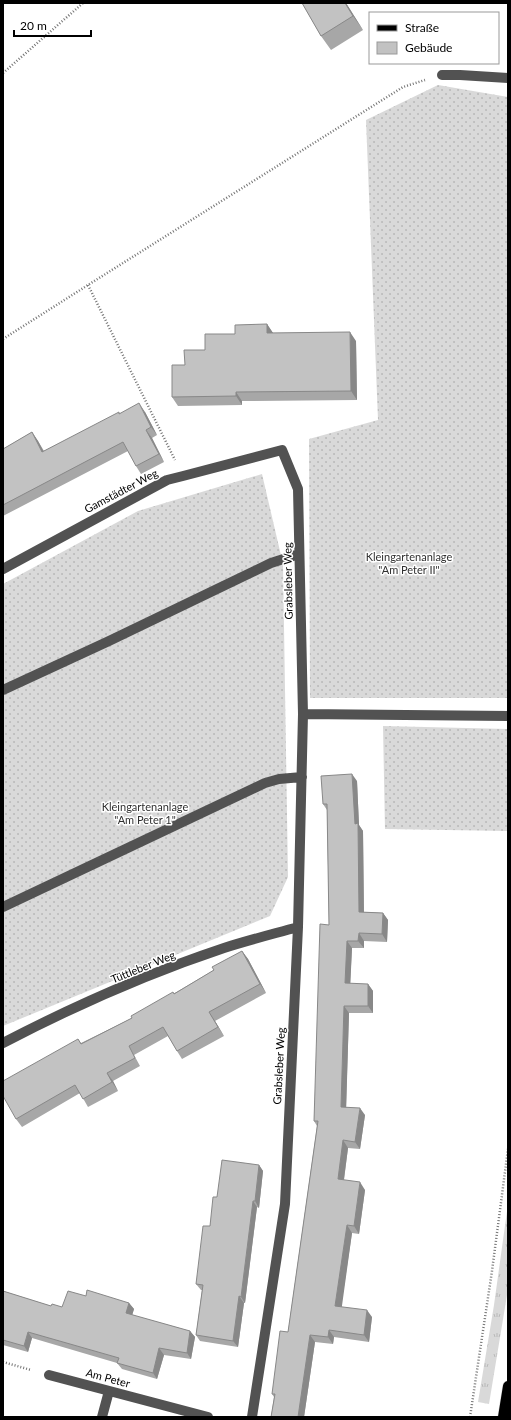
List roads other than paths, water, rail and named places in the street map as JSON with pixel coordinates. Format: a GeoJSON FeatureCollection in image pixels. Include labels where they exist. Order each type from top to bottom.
{"type":"FeatureCollection","features":[{"type":"Feature","properties":{"kind":"main road"},"geometry":{"type":"LineString","coordinates":[[503,1417],[508,1386]]}},
{"type":"Feature","properties":{"kind":"street"},"geometry":{"type":"LineString","coordinates":[[442,75],[508,78]]}},
{"type":"Feature","properties":{"kind":"street","name":"Gamstädter Weg"},"geometry":{"type":"LineString","coordinates":[[3,569],[167,480],[282,450]]}},
{"type":"Feature","properties":{"kind":"street","name":"Grabsleber Weg"},"geometry":{"type":"LineString","coordinates":[[252,1417],[285,1204],[298,927],[303,714],[298,489],[282,450]]}},
{"type":"Feature","properties":{"kind":"street"},"geometry":{"type":"LineString","coordinates":[[3,690],[271,563],[299,554]]}},
{"type":"Feature","properties":{"kind":"street"},"geometry":{"type":"LineString","coordinates":[[303,714],[508,716]]}},
{"type":"Feature","properties":{"kind":"street"},"geometry":{"type":"LineString","coordinates":[[3,907],[264,783],[279,779],[302,777]]}},
{"type":"Feature","properties":{"kind":"street","name":"Tüttleber Weg"},"geometry":{"type":"LineString","coordinates":[[3,1043],[44,1022],[154,974],[225,948],[298,927]]}},
{"type":"Feature","properties":{"kind":"street","name":"Am Peter"},"geometry":{"type":"LineString","coordinates":[[49,1375],[208,1417]]}},
{"type":"Feature","properties":{"kind":"street"},"geometry":{"type":"LineString","coordinates":[[102,1417],[109,1391]]}},
{"type":"Feature","properties":{"kind":"park label","name":"Kleingartenanlage \"Am Peter II\""},"geometry":{"type":"Point","coordinates":[409,563]}},
{"type":"Feature","properties":{"kind":"park label","name":"Kleingartenanlage \"Am Peter 1\""},"geometry":{"type":"Point","coordinates":[145,813]}}]}
